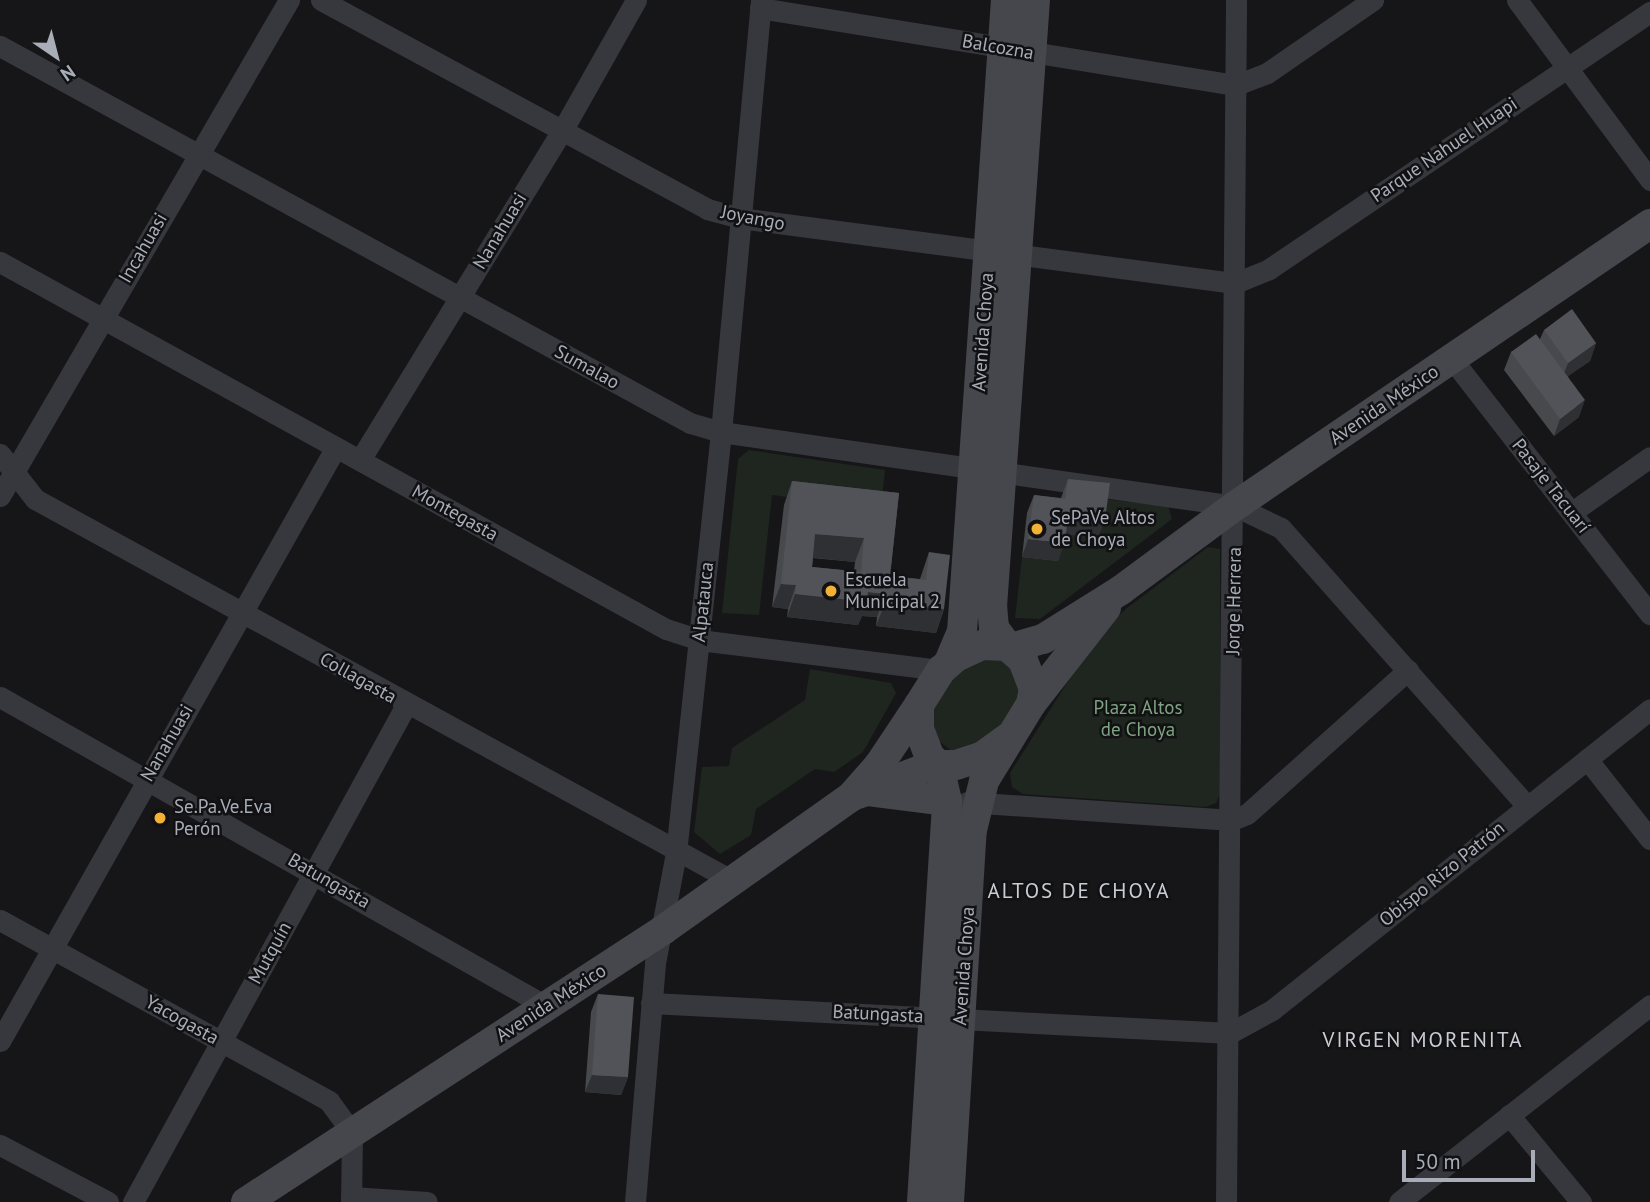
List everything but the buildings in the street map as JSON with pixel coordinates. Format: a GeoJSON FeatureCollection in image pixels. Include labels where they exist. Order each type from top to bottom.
{"type":"FeatureCollection","features":[{"type":"Feature","properties":{"kind":"main road","name":"Avenida Choya"},"geometry":{"type":"LineString","coordinates":[[1006,0],[1017,50]]}},
{"type":"Feature","properties":{"kind":"main road","name":"Avenida Choya"},"geometry":{"type":"LineString","coordinates":[[945,666],[961,632],[987,469],[1017,50],[1035,0]]}},
{"type":"Feature","properties":{"kind":"main road","name":"Avenida México"},"geometry":{"type":"LineString","coordinates":[[1009,647],[1043,639],[1122,590],[1235,506],[1650,224]]}},
{"type":"Feature","properties":{"kind":"main road","name":"Avenida Choya"},"geometry":{"type":"LineString","coordinates":[[987,469],[992,607],[995,628],[1009,647]]}},
{"type":"Feature","properties":{"kind":"main road","name":"Avenida México"},"geometry":{"type":"LineString","coordinates":[[1031,704],[1122,590]]}},
{"type":"Feature","properties":{"kind":"main road"},"geometry":{"type":"LineString","coordinates":[[982,645],[1009,647],[1031,673],[1031,704],[1009,737],[974,760],[937,765],[919,729],[919,705],[945,666],[982,645]]}},
{"type":"Feature","properties":{"kind":"main road","name":"Avenida México"},"geometry":{"type":"LineString","coordinates":[[857,794],[919,705]]}},
{"type":"Feature","properties":{"kind":"main road","name":"Avenida Choya"},"geometry":{"type":"LineString","coordinates":[[922,1202],[972,831],[978,803],[992,763],[1009,737]]}},
{"type":"Feature","properties":{"kind":"main road","name":"Avenida Choya"},"geometry":{"type":"LineString","coordinates":[[937,765],[947,801],[949,1202]]}},
{"type":"Feature","properties":{"kind":"main road","name":"Avenida México"},"geometry":{"type":"LineString","coordinates":[[246,1202],[663,930],[857,794],[937,765]]}},
{"type":"Feature","properties":{"kind":"main road"},"geometry":{"type":"LineString","coordinates":[[857,794],[947,801]]}},
{"type":"Feature","properties":{"kind":"street","name":"Incahuasi"},"geometry":{"type":"LineString","coordinates":[[0,496],[6,463],[102,318],[289,0]]}},
{"type":"Feature","properties":{"kind":"street","name":"Joyango"},"geometry":{"type":"LineString","coordinates":[[321,0],[707,209],[740,218],[1235,283]]}},
{"type":"Feature","properties":{"kind":"street","name":"Nanahuasi"},"geometry":{"type":"LineString","coordinates":[[360,460],[562,131],[636,0]]}},
{"type":"Feature","properties":{"kind":"street","name":"Jorge Herrera"},"geometry":{"type":"LineString","coordinates":[[1226,1202],[1235,506],[1236,0]]}},
{"type":"Feature","properties":{"kind":"street"},"geometry":{"type":"LineString","coordinates":[[1236,85],[1266,73],[1373,0]]}},
{"type":"Feature","properties":{"kind":"street"},"geometry":{"type":"LineString","coordinates":[[1517,0],[1650,180]]}},
{"type":"Feature","properties":{"kind":"street","name":"Balcozna"},"geometry":{"type":"LineString","coordinates":[[760,4],[1017,50],[1236,85]]}},
{"type":"Feature","properties":{"kind":"street","name":"Alpatauca"},"geometry":{"type":"LineString","coordinates":[[635,1202],[651,1003],[676,853],[699,640],[760,4]]}},
{"type":"Feature","properties":{"kind":"street","name":"Parque Nahuel Huapi"},"geometry":{"type":"LineString","coordinates":[[1235,283],[1269,269],[1650,12]]}},
{"type":"Feature","properties":{"kind":"street","name":"Sumalao"},"geometry":{"type":"LineString","coordinates":[[0,47],[690,423],[720,432],[1235,506],[1281,528],[1527,806]]}},
{"type":"Feature","properties":{"kind":"street","name":"Montegasta"},"geometry":{"type":"LineString","coordinates":[[0,262],[666,629],[699,640],[945,666]]}},
{"type":"Feature","properties":{"kind":"street","name":"Pasaje Tacuarí"},"geometry":{"type":"LineString","coordinates":[[1452,359],[1650,614]]}},
{"type":"Feature","properties":{"kind":"street","name":"Nanahuasi"},"geometry":{"type":"LineString","coordinates":[[0,1041],[336,447]]}},
{"type":"Feature","properties":{"kind":"street"},"geometry":{"type":"LineString","coordinates":[[1572,512],[1650,457]]}},
{"type":"Feature","properties":{"kind":"street","name":"Collagasta"},"geometry":{"type":"LineString","coordinates":[[6,463],[35,499],[676,853],[733,881]]}},
{"type":"Feature","properties":{"kind":"street"},"geometry":{"type":"LineString","coordinates":[[947,801],[1232,820],[1247,814],[1408,670]]}},
{"type":"Feature","properties":{"kind":"street","name":"Batungasta"},"geometry":{"type":"LineString","coordinates":[[0,697],[314,872],[546,1006]]}},
{"type":"Feature","properties":{"kind":"street","name":"Mutquín"},"geometry":{"type":"LineString","coordinates":[[133,1202],[406,705]]}},
{"type":"Feature","properties":{"kind":"street","name":"Obispo Rizo Patrón"},"geometry":{"type":"LineString","coordinates":[[1230,1033],[1272,1010],[1650,709]]}},
{"type":"Feature","properties":{"kind":"street"},"geometry":{"type":"LineString","coordinates":[[1587,759],[1650,838]]}},
{"type":"Feature","properties":{"kind":"street","name":"Yacogasta"},"geometry":{"type":"LineString","coordinates":[[0,920],[329,1101],[352,1133]]}},
{"type":"Feature","properties":{"kind":"street","name":"Batungasta"},"geometry":{"type":"LineString","coordinates":[[651,1003],[1230,1033]]}},
{"type":"Feature","properties":{"kind":"street"},"geometry":{"type":"LineString","coordinates":[[1399,1202],[1650,1004]]}},
{"type":"Feature","properties":{"kind":"street"},"geometry":{"type":"LineString","coordinates":[[1509,1115],[1581,1202]]}},
{"type":"Feature","properties":{"kind":"street"},"geometry":{"type":"LineString","coordinates":[[352,1133],[351,1200],[427,1202]]}},
{"type":"Feature","properties":{"kind":"street"},"geometry":{"type":"LineString","coordinates":[[0,1145],[108,1202]]}},
{"type":"Feature","properties":{"kind":"green space"},"geometry":{"type":"Polygon","coordinates":[[[749,450],[885,470],[881,509],[772,495],[759,615],[722,613],[738,459],[749,450]]]}},
{"type":"Feature","properties":{"kind":"green space"},"geometry":{"type":"Polygon","coordinates":[[[1103,499],[1168,506],[1172,519],[1040,619],[1015,618],[1022,557],[1061,534],[1103,499]]]}},
{"type":"Feature","properties":{"kind":"green space","name":"Plaza Altos de Choya"},"geometry":{"type":"Polygon","coordinates":[[[1208,547],[1220,549],[1221,792],[1216,803],[1206,807],[1023,794],[1012,787],[1010,773],[1096,637],[1127,608],[1208,547]]]}},
{"type":"Feature","properties":{"kind":"green space"},"geometry":{"type":"Polygon","coordinates":[[[1002,655],[1024,684],[1002,734],[953,752],[939,741],[932,720],[934,705],[960,665],[1002,655]]]}},
{"type":"Feature","properties":{"kind":"green space"},"geometry":{"type":"Polygon","coordinates":[[[810,669],[891,683],[896,693],[863,752],[834,772],[815,769],[756,809],[751,835],[720,854],[694,832],[702,767],[729,766],[732,748],[805,700],[810,669]]]}},
{"type":"Feature","properties":{"kind":"place","name":"SePaVe Altos de Choya"},"geometry":{"type":"Point","coordinates":[1037,529]}},
{"type":"Feature","properties":{"kind":"place","name":"Escuela Municipal 2"},"geometry":{"type":"Point","coordinates":[831,591]}},
{"type":"Feature","properties":{"kind":"place","name":"Se.Pa.Ve.Eva Perón"},"geometry":{"type":"Point","coordinates":[160,818]}},
{"type":"Feature","properties":{"kind":"district","name":"ALTOS DE CHOYA"},"geometry":{"type":"Point","coordinates":[1079,891]}},
{"type":"Feature","properties":{"kind":"district","name":"VIRGEN MORENITA"},"geometry":{"type":"Point","coordinates":[1423,1040]}}]}
